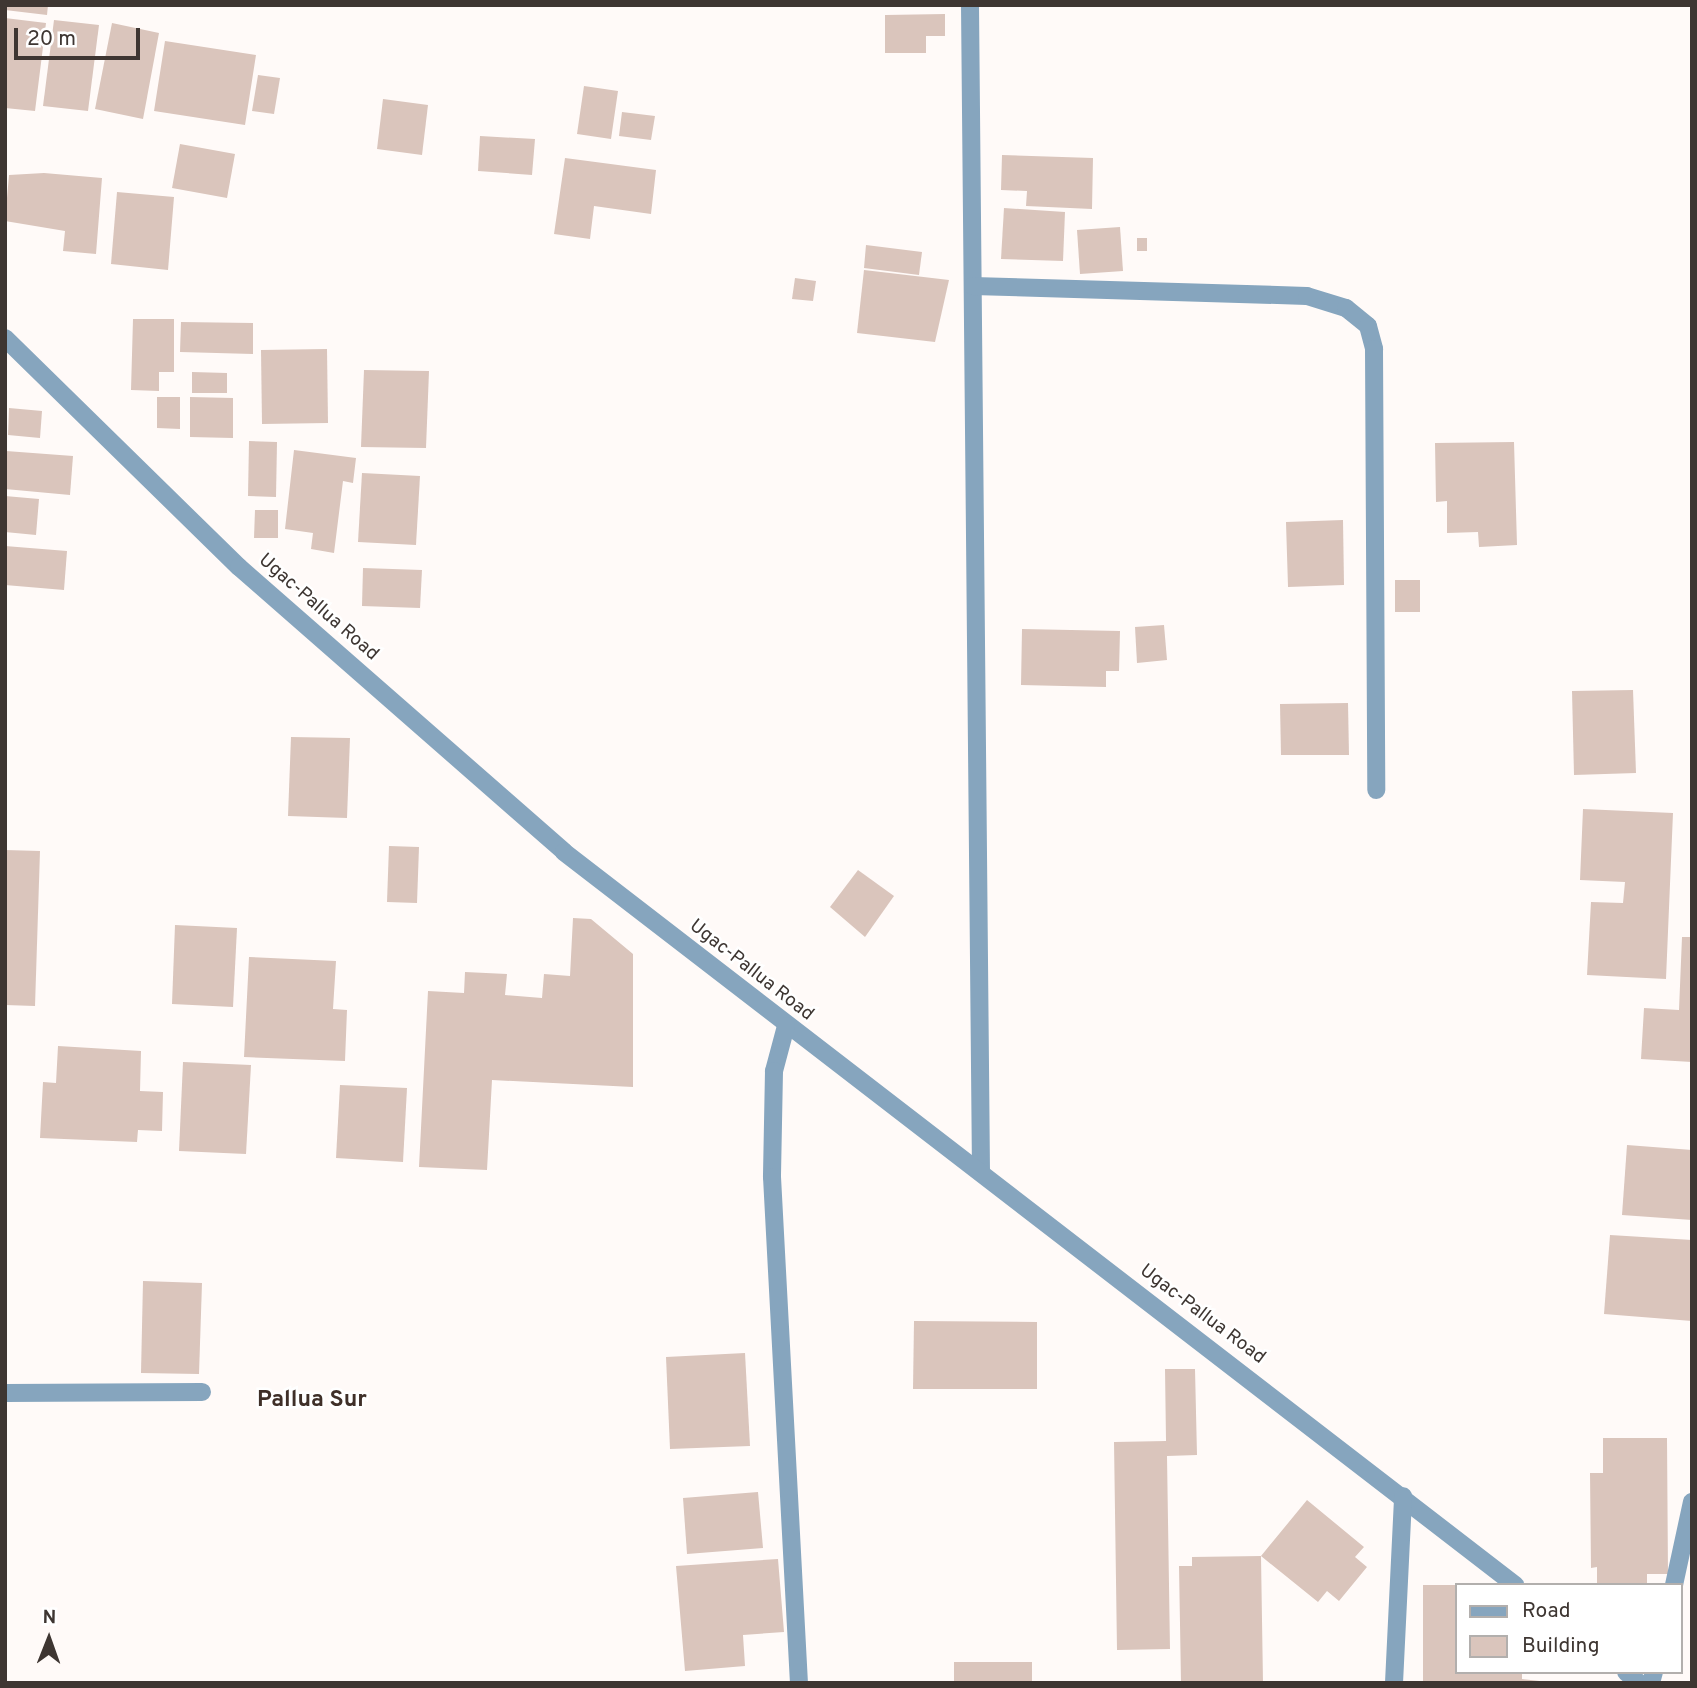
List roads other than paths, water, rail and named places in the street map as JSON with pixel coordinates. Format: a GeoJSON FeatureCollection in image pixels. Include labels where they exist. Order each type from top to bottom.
{"type":"FeatureCollection","features":[{"type":"Feature","properties":{"kind":"street"},"geometry":{"type":"LineString","coordinates":[[970,5],[981,1172]]}},
{"type":"Feature","properties":{"kind":"street"},"geometry":{"type":"LineString","coordinates":[[973,286],[1307,296],[1346,308],[1368,326],[1374,349],[1376,790]]}},
{"type":"Feature","properties":{"kind":"street","name":"Ugac-Pallua Road"},"geometry":{"type":"LineString","coordinates":[[5,338],[250,576],[564,852],[786,1026],[981,1172],[1512,1583]]}},
{"type":"Feature","properties":{"kind":"street"},"geometry":{"type":"LineString","coordinates":[[786,1026],[774,1071],[772,1177],[799,1683]]}},
{"type":"Feature","properties":{"kind":"street"},"geometry":{"type":"LineString","coordinates":[[5,1393],[202,1392]]}},
{"type":"Feature","properties":{"kind":"street"},"geometry":{"type":"LineString","coordinates":[[1394,1683],[1403,1496]]}},
{"type":"Feature","properties":{"kind":"street"},"geometry":{"type":"LineString","coordinates":[[1674,1583],[1692,1502]]}},
{"type":"Feature","properties":{"kind":"district","name":"Pallua Sur"},"geometry":{"type":"Point","coordinates":[312,1401]}}]}
